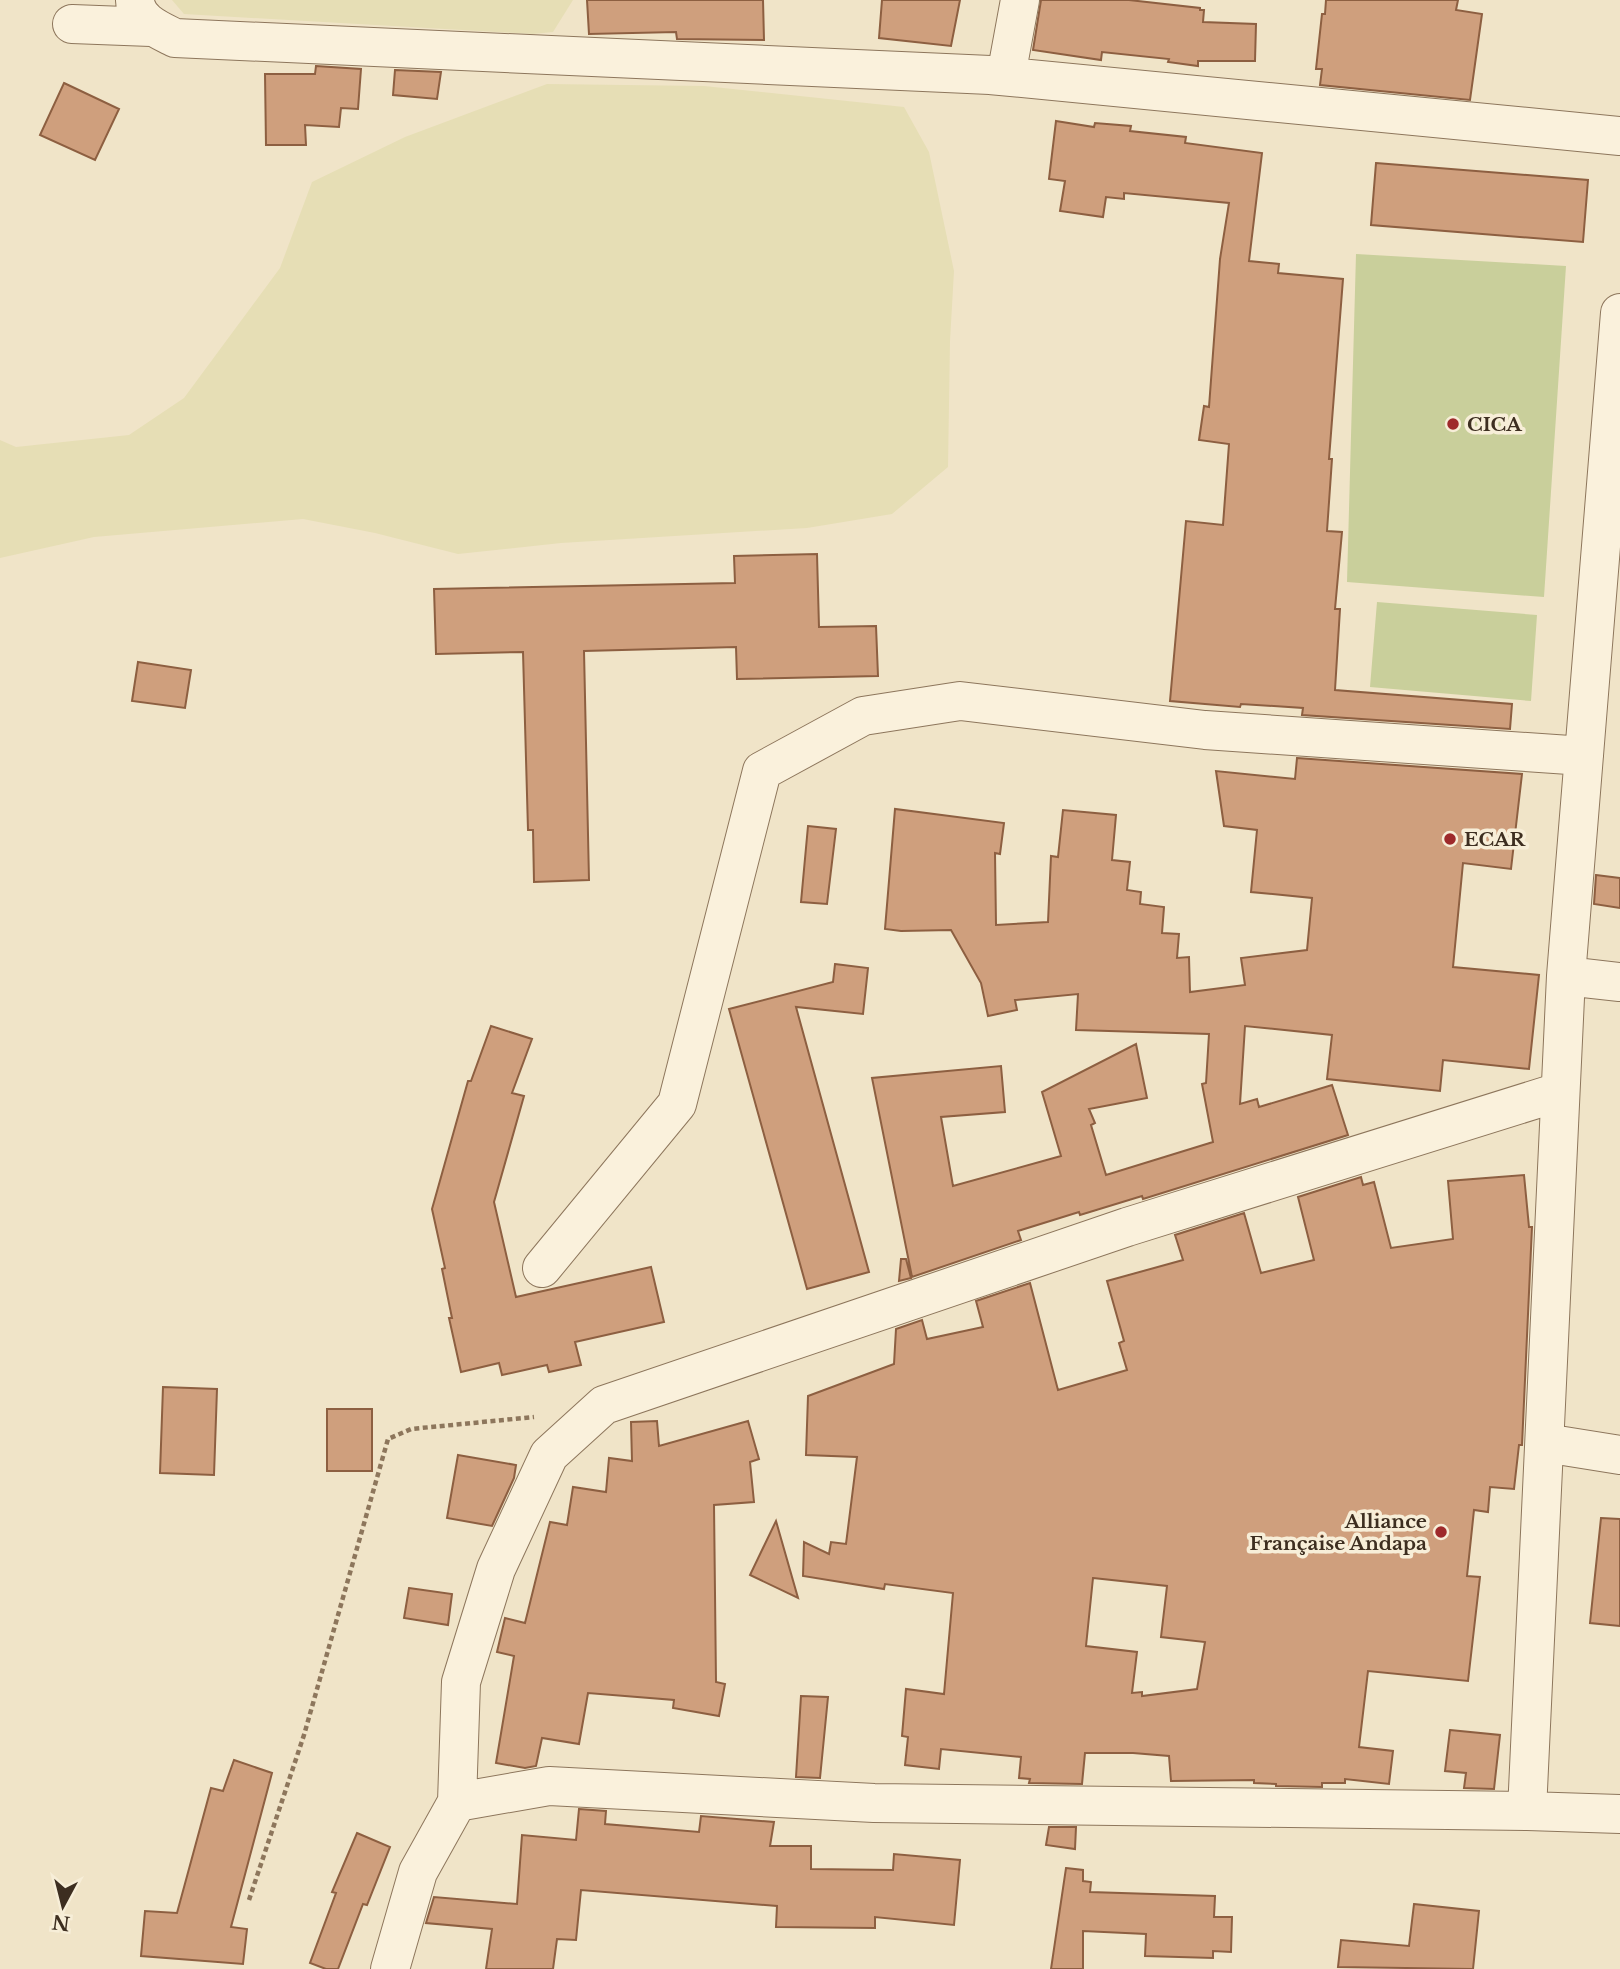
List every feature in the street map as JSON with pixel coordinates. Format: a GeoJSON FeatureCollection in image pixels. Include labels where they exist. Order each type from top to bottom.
{"type":"FeatureCollection","features":[{"type":"Feature","properties":{"kind":"street"},"geometry":{"type":"LineString","coordinates":[[1006,76],[1020,0]]}},
{"type":"Feature","properties":{"kind":"street"},"geometry":{"type":"LineString","coordinates":[[72,24],[143,13],[176,38],[1006,76],[1620,136]]}},
{"type":"Feature","properties":{"kind":"street"},"geometry":{"type":"LineString","coordinates":[[1527,1811],[1566,976],[1620,313]]}},
{"type":"Feature","properties":{"kind":"street"},"geometry":{"type":"LineString","coordinates":[[542,1268],[677,1104],[762,771],[863,716],[960,701],[1205,730],[1584,757]]}},
{"type":"Feature","properties":{"kind":"street"},"geometry":{"type":"LineString","coordinates":[[1566,976],[1620,982]]}},
{"type":"Feature","properties":{"kind":"street"},"geometry":{"type":"LineString","coordinates":[[390,1969],[418,1872],[457,1801],[461,1682],[496,1569],[549,1455],[604,1405],[1127,1227],[1559,1092]]}},
{"type":"Feature","properties":{"kind":"street"},"geometry":{"type":"LineString","coordinates":[[1545,1443],[1620,1455]]}},
{"type":"Feature","properties":{"kind":"street"},"geometry":{"type":"LineString","coordinates":[[457,1801],[549,1786],[874,1803],[1620,1814]]}},
{"type":"Feature","properties":{"kind":"path"},"geometry":{"type":"LineString","coordinates":[[249,1900],[304,1735],[387,1438],[411,1429],[516,1421],[541,1416]]}},
{"type":"Feature","properties":{"kind":"shaded area"},"geometry":{"type":"Polygon","coordinates":[[[172,0],[573,0],[553,32],[533,34],[184,14],[172,0]]]}},
{"type":"Feature","properties":{"kind":"shaded area"},"geometry":{"type":"Polygon","coordinates":[[[547,84],[704,86],[904,107],[929,152],[954,271],[948,467],[892,514],[807,528],[561,543],[458,554],[375,533],[303,519],[94,537],[0,558],[0,440],[16,447],[129,435],[184,398],[280,268],[312,182],[405,137],[547,84]]]}},
{"type":"Feature","properties":{"kind":"green space","name":"CICA"},"geometry":{"type":"Polygon","coordinates":[[[1356,254],[1566,266],[1544,597],[1347,582],[1356,254]]]}},
{"type":"Feature","properties":{"kind":"green space"},"geometry":{"type":"Polygon","coordinates":[[[1377,602],[1537,615],[1531,701],[1370,687],[1377,602]]]}},
{"type":"Feature","properties":{"kind":"building"},"geometry":{"type":"Polygon","coordinates":[[[587,0],[763,0],[764,40],[677,39],[676,32],[589,34],[587,0]]]}},
{"type":"Feature","properties":{"kind":"building"},"geometry":{"type":"Polygon","coordinates":[[[882,0],[960,0],[951,46],[879,38],[882,0]]]}},
{"type":"Feature","properties":{"kind":"building"},"geometry":{"type":"Polygon","coordinates":[[[1041,0],[1129,0],[1200,8],[1204,10],[1203,22],[1256,24],[1255,61],[1198,61],[1198,66],[1168,62],[1169,59],[1102,52],[1101,60],[1033,50],[1041,0]]]}},
{"type":"Feature","properties":{"kind":"building"},"geometry":{"type":"Polygon","coordinates":[[[1326,0],[1458,0],[1456,10],[1482,14],[1470,100],[1320,85],[1322,69],[1316,69],[1326,0]]]}},
{"type":"Feature","properties":{"kind":"building"},"geometry":{"type":"Polygon","coordinates":[[[316,66],[361,69],[358,109],[341,108],[339,127],[305,125],[306,145],[266,145],[265,74],[315,74],[316,66]]]}},
{"type":"Feature","properties":{"kind":"building"},"geometry":{"type":"Polygon","coordinates":[[[395,70],[441,72],[437,99],[393,95],[395,70]]]}},
{"type":"Feature","properties":{"kind":"building"},"geometry":{"type":"Polygon","coordinates":[[[64,83],[119,109],[95,160],[40,135],[64,83]]]}},
{"type":"Feature","properties":{"kind":"building"},"geometry":{"type":"Polygon","coordinates":[[[1056,121],[1094,127],[1095,123],[1131,126],[1130,131],[1186,137],[1185,143],[1262,153],[1249,261],[1279,264],[1278,273],[1343,279],[1329,459],[1332,459],[1327,531],[1342,532],[1335,609],[1340,609],[1335,690],[1512,704],[1510,729],[1302,715],[1303,708],[1241,704],[1240,707],[1170,701],[1186,521],[1223,525],[1229,444],[1199,440],[1204,406],[1209,407],[1220,259],[1229,203],[1124,193],[1124,199],[1106,197],[1103,217],[1060,211],[1065,181],[1049,179],[1056,121]]]}},
{"type":"Feature","properties":{"kind":"building"},"geometry":{"type":"Polygon","coordinates":[[[1376,163],[1588,180],[1583,242],[1371,225],[1376,163]]]}},
{"type":"Feature","properties":{"kind":"building"},"geometry":{"type":"Polygon","coordinates":[[[817,554],[819,627],[876,626],[878,676],[737,679],[736,647],[584,651],[589,880],[534,882],[533,830],[528,830],[523,652],[436,654],[434,589],[735,583],[734,556],[817,554]]]}},
{"type":"Feature","properties":{"kind":"building"},"geometry":{"type":"Polygon","coordinates":[[[138,662],[191,670],[185,708],[132,701],[138,662]]]}},
{"type":"Feature","properties":{"kind":"building"},"geometry":{"type":"Polygon","coordinates":[[[1297,758],[1522,774],[1511,869],[1463,863],[1453,967],[1539,975],[1529,1069],[1443,1060],[1440,1091],[1327,1079],[1332,1035],[1245,1026],[1240,1104],[1257,1099],[1259,1107],[1332,1085],[1348,1135],[1143,1199],[1142,1196],[1080,1215],[1079,1212],[1018,1231],[1021,1240],[912,1277],[872,1078],[1001,1066],[1005,1112],[941,1117],[953,1186],[1061,1156],[1042,1092],[1136,1044],[1147,1098],[1089,1109],[1095,1123],[1091,1125],[1106,1175],[1213,1142],[1202,1084],[1206,1083],[1209,1034],[1076,1030],[1078,994],[1015,1000],[1017,1010],[988,1016],[981,983],[951,930],[885,929],[895,809],[1004,823],[1000,854],[995,853],[996,925],[1048,922],[1051,856],[1058,857],[1063,810],[1116,815],[1112,860],[1130,862],[1127,890],[1141,892],[1140,904],[1164,907],[1162,933],[1179,934],[1177,958],[1189,957],[1190,992],[1245,985],[1241,958],[1307,950],[1312,898],[1251,892],[1257,830],[1224,826],[1216,771],[1295,779],[1297,758]]]}},
{"type":"Feature","properties":{"kind":"building"},"geometry":{"type":"Polygon","coordinates":[[[808,826],[836,829],[827,904],[801,902],[808,826]]]}},
{"type":"Feature","properties":{"kind":"building"},"geometry":{"type":"Polygon","coordinates":[[[1596,875],[1620,878],[1620,908],[1594,904],[1596,875]]]}},
{"type":"Feature","properties":{"kind":"building"},"geometry":{"type":"Polygon","coordinates":[[[835,964],[868,968],[863,1014],[796,1007],[869,1272],[807,1289],[729,1009],[833,982],[835,964]]]}},
{"type":"Feature","properties":{"kind":"building"},"geometry":{"type":"Polygon","coordinates":[[[491,1026],[532,1039],[512,1093],[524,1096],[494,1202],[516,1297],[651,1267],[664,1322],[575,1342],[581,1365],[549,1372],[547,1365],[502,1375],[499,1363],[461,1372],[449,1318],[452,1318],[442,1269],[445,1268],[432,1209],[468,1081],[471,1081],[491,1026]]]}},
{"type":"Feature","properties":{"kind":"building"},"geometry":{"type":"Polygon","coordinates":[[[1524,1175],[1529,1227],[1532,1227],[1522,1445],[1519,1445],[1514,1489],[1490,1487],[1488,1512],[1474,1510],[1467,1576],[1480,1577],[1468,1681],[1368,1671],[1359,1747],[1393,1751],[1389,1784],[1345,1779],[1345,1783],[1322,1783],[1322,1787],[1276,1786],[1254,1783],[1254,1780],[1171,1781],[1169,1756],[1133,1753],[1085,1753],[1082,1784],[1029,1783],[1030,1779],[1019,1778],[1021,1757],[941,1749],[939,1769],[905,1765],[908,1737],[902,1736],[906,1689],[944,1694],[953,1593],[885,1584],[884,1589],[803,1576],[804,1542],[829,1554],[831,1542],[846,1544],[857,1457],[806,1455],[808,1396],[894,1364],[896,1329],[922,1320],[927,1339],[983,1327],[976,1301],[1030,1283],[1058,1390],[1127,1370],[1119,1343],[1124,1341],[1107,1281],[1183,1260],[1175,1235],[1244,1213],[1261,1273],[1314,1260],[1298,1197],[1361,1177],[1363,1185],[1374,1182],[1391,1248],[1453,1239],[1448,1181],[1524,1175]],[[1093,1578],[1086,1646],[1137,1652],[1132,1693],[1142,1692],[1142,1696],[1197,1689],[1205,1642],[1161,1637],[1167,1586],[1093,1578]]]}},
{"type":"Feature","properties":{"kind":"building"},"geometry":{"type":"Polygon","coordinates":[[[901,1259],[906,1259],[911,1278],[899,1281],[901,1259]]]}},
{"type":"Feature","properties":{"kind":"building"},"geometry":{"type":"Polygon","coordinates":[[[163,1387],[217,1389],[214,1475],[160,1473],[163,1387]]]}},
{"type":"Feature","properties":{"kind":"building"},"geometry":{"type":"Polygon","coordinates":[[[327,1409],[372,1409],[372,1471],[327,1471],[327,1409]]]}},
{"type":"Feature","properties":{"kind":"building"},"geometry":{"type":"Polygon","coordinates":[[[657,1421],[659,1446],[748,1421],[759,1459],[750,1462],[754,1502],[714,1505],[716,1682],[725,1684],[719,1716],[673,1708],[674,1700],[588,1693],[579,1744],[542,1738],[536,1766],[525,1768],[496,1763],[514,1656],[497,1652],[505,1618],[525,1623],[550,1522],[567,1525],[573,1487],[606,1492],[609,1458],[632,1461],[631,1422],[657,1421]]]}},
{"type":"Feature","properties":{"kind":"building"},"geometry":{"type":"Polygon","coordinates":[[[458,1455],[516,1465],[514,1478],[492,1526],[447,1518],[458,1455]]]}},
{"type":"Feature","properties":{"kind":"building"},"geometry":{"type":"Polygon","coordinates":[[[1601,1518],[1620,1519],[1620,1626],[1590,1623],[1601,1518]]]}},
{"type":"Feature","properties":{"kind":"building"},"geometry":{"type":"Polygon","coordinates":[[[776,1521],[798,1598],[750,1575],[776,1521]]]}},
{"type":"Feature","properties":{"kind":"building"},"geometry":{"type":"Polygon","coordinates":[[[409,1588],[452,1594],[448,1625],[404,1618],[409,1588]]]}},
{"type":"Feature","properties":{"kind":"building"},"geometry":{"type":"Polygon","coordinates":[[[801,1696],[828,1697],[820,1778],[796,1777],[801,1696]]]}},
{"type":"Feature","properties":{"kind":"building"},"geometry":{"type":"Polygon","coordinates":[[[1450,1730],[1500,1735],[1494,1789],[1464,1788],[1466,1773],[1445,1771],[1450,1730]]]}},
{"type":"Feature","properties":{"kind":"building"},"geometry":{"type":"Polygon","coordinates":[[[234,1760],[272,1773],[231,1927],[247,1929],[243,1964],[141,1956],[145,1911],[177,1913],[211,1788],[223,1791],[234,1760]]]}},
{"type":"Feature","properties":{"kind":"building"},"geometry":{"type":"Polygon","coordinates":[[[579,1809],[606,1811],[605,1824],[699,1832],[701,1816],[774,1822],[770,1846],[811,1846],[811,1869],[893,1870],[894,1854],[960,1860],[954,1925],[875,1917],[875,1928],[776,1927],[777,1906],[581,1890],[576,1940],[557,1939],[553,1969],[486,1969],[492,1929],[426,1923],[434,1897],[517,1904],[522,1835],[576,1840],[579,1809]]]}},
{"type":"Feature","properties":{"kind":"building"},"geometry":{"type":"Polygon","coordinates":[[[1049,1827],[1076,1827],[1075,1849],[1046,1845],[1049,1827]]]}},
{"type":"Feature","properties":{"kind":"building"},"geometry":{"type":"Polygon","coordinates":[[[357,1833],[390,1847],[367,1905],[363,1904],[338,1969],[326,1969],[310,1963],[336,1893],[332,1892],[357,1833]]]}},
{"type":"Feature","properties":{"kind":"building"},"geometry":{"type":"Polygon","coordinates":[[[1066,1868],[1083,1870],[1083,1881],[1091,1882],[1090,1892],[1215,1896],[1214,1917],[1232,1917],[1231,1952],[1213,1951],[1213,1958],[1145,1956],[1146,1934],[1083,1931],[1083,1969],[1051,1969],[1066,1868]]]}},
{"type":"Feature","properties":{"kind":"building"},"geometry":{"type":"Polygon","coordinates":[[[1414,1904],[1479,1911],[1473,1969],[1338,1967],[1341,1940],[1409,1946],[1414,1904]]]}},
{"type":"Feature","properties":{"kind":"place","name":"CICA"},"geometry":{"type":"Point","coordinates":[1453,424]}},
{"type":"Feature","properties":{"kind":"place","name":"ECAR"},"geometry":{"type":"Point","coordinates":[1450,839]}},
{"type":"Feature","properties":{"kind":"place","name":"Alliance Française Andapa"},"geometry":{"type":"Point","coordinates":[1441,1532]}}]}
